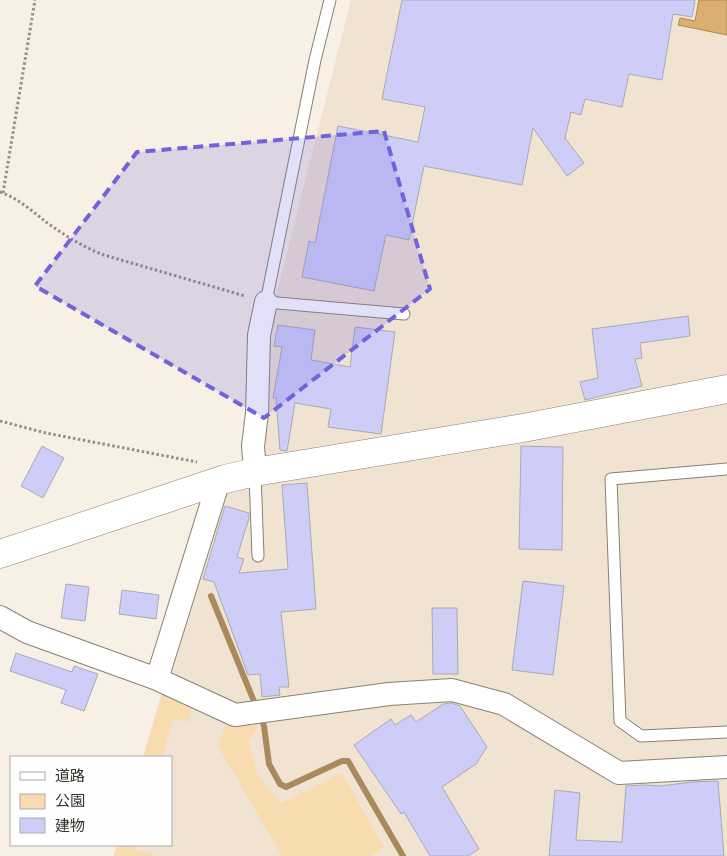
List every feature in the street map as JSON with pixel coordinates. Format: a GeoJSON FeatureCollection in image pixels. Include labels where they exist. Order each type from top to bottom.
{"type":"FeatureCollection","features":[{"type":"Feature","properties":{"kind":"street"},"geometry":{"type":"LineString","coordinates":[[255,472],[253,446],[257,412],[259,335],[266,302]]}},
{"type":"Feature","properties":{"kind":"street"},"geometry":{"type":"LineString","coordinates":[[0,554],[222,479],[523,428],[727,389]]}},
{"type":"Feature","properties":{"kind":"street"},"geometry":{"type":"LineString","coordinates":[[157,680],[222,479]]}},
{"type":"Feature","properties":{"kind":"street"},"geometry":{"type":"LineString","coordinates":[[0,617],[27,632],[157,680],[235,715],[388,694],[452,690],[504,704],[619,773],[727,767]]}},
{"type":"Feature","properties":{"kind":"lane"},"geometry":{"type":"LineString","coordinates":[[330,0],[315,60],[266,302],[404,314]]}},
{"type":"Feature","properties":{"kind":"lane"},"geometry":{"type":"LineString","coordinates":[[727,469],[611,479],[620,721],[641,736],[727,732]]}},
{"type":"Feature","properties":{"kind":"lane"},"geometry":{"type":"LineString","coordinates":[[255,472],[258,556]]}},
{"type":"Feature","properties":{"kind":"path"},"geometry":{"type":"LineString","coordinates":[[35,0],[2,193],[29,207],[75,241],[104,255],[266,302]]}},
{"type":"Feature","properties":{"kind":"path"},"geometry":{"type":"LineString","coordinates":[[0,421],[46,433],[200,462],[222,479]]}},
{"type":"Feature","properties":{"kind":"highlighted area"},"geometry":{"type":"Polygon","coordinates":[[[384,131],[430,289],[264,418],[35,286],[137,152],[384,131]]]}},
{"type":"Feature","properties":{"kind":"shaded area"},"geometry":{"type":"Polygon","coordinates":[[[351,0],[727,0],[727,377],[513,420],[263,458],[265,350],[273,308],[351,0]]]}},
{"type":"Feature","properties":{"kind":"shaded area"},"geometry":{"type":"Polygon","coordinates":[[[699,0],[727,0],[727,35],[678,25],[680,18],[695,21],[699,0]]]}},
{"type":"Feature","properties":{"kind":"shaded area"},"geometry":{"type":"Polygon","coordinates":[[[727,400],[727,856],[114,856],[117,846],[172,846],[172,756],[143,756],[217,501],[234,487],[727,400]]]}},
{"type":"Feature","properties":{"kind":"green space"},"geometry":{"type":"Polygon","coordinates":[[[162,695],[193,705],[188,722],[174,718],[162,756],[143,756],[162,695]]]}},
{"type":"Feature","properties":{"kind":"green space"},"geometry":{"type":"Polygon","coordinates":[[[226,721],[233,726],[259,724],[249,742],[257,774],[281,803],[342,773],[384,848],[369,856],[282,856],[218,746],[226,721]]]}},
{"type":"Feature","properties":{"kind":"green space"},"geometry":{"type":"Polygon","coordinates":[[[117,846],[135,846],[134,849],[158,856],[114,856],[117,846]]]}},
{"type":"Feature","properties":{"kind":"building"},"geometry":{"type":"Polygon","coordinates":[[[402,0],[695,0],[692,17],[673,14],[662,80],[629,74],[622,107],[585,99],[581,115],[571,112],[565,138],[584,163],[567,176],[533,128],[522,185],[424,166],[409,240],[386,235],[374,291],[302,277],[309,241],[315,243],[338,126],[418,142],[425,107],[382,99],[402,0]]]}},
{"type":"Feature","properties":{"kind":"building"},"geometry":{"type":"Polygon","coordinates":[[[688,316],[690,336],[640,343],[642,358],[635,359],[642,386],[585,400],[580,382],[598,378],[592,329],[688,316]]]}},
{"type":"Feature","properties":{"kind":"building"},"geometry":{"type":"Polygon","coordinates":[[[278,325],[315,330],[311,360],[350,367],[355,327],[395,332],[381,434],[328,427],[331,409],[295,403],[287,451],[280,450],[276,398],[273,398],[282,347],[274,346],[278,325]]]}},
{"type":"Feature","properties":{"kind":"building"},"geometry":{"type":"Polygon","coordinates":[[[42,446],[64,458],[43,498],[21,486],[42,446]]]}},
{"type":"Feature","properties":{"kind":"building"},"geometry":{"type":"Polygon","coordinates":[[[521,446],[563,447],[562,550],[519,549],[521,446]]]}},
{"type":"Feature","properties":{"kind":"building"},"geometry":{"type":"Polygon","coordinates":[[[307,483],[316,609],[281,612],[289,687],[279,687],[280,695],[262,697],[260,674],[248,675],[214,582],[203,579],[225,506],[249,513],[237,557],[244,559],[239,573],[288,569],[282,485],[307,483]]]}},
{"type":"Feature","properties":{"kind":"building"},"geometry":{"type":"Polygon","coordinates":[[[523,581],[564,586],[553,675],[512,670],[523,581]]]}},
{"type":"Feature","properties":{"kind":"building"},"geometry":{"type":"Polygon","coordinates":[[[66,584],[89,587],[85,621],[61,618],[66,584]]]}},
{"type":"Feature","properties":{"kind":"building"},"geometry":{"type":"Polygon","coordinates":[[[122,590],[159,595],[156,619],[119,614],[122,590]]]}},
{"type":"Feature","properties":{"kind":"building"},"geometry":{"type":"Polygon","coordinates":[[[432,608],[457,608],[458,674],[433,674],[432,608]]]}},
{"type":"Feature","properties":{"kind":"building"},"geometry":{"type":"Polygon","coordinates":[[[16,653],[72,672],[74,666],[98,674],[84,711],[61,703],[66,690],[10,671],[16,653]]]}},
{"type":"Feature","properties":{"kind":"building"},"geometry":{"type":"Polygon","coordinates":[[[451,703],[460,706],[487,747],[476,764],[442,787],[479,849],[468,856],[430,856],[404,812],[401,814],[354,745],[391,719],[395,725],[411,715],[416,722],[443,704],[451,703]]]}},
{"type":"Feature","properties":{"kind":"building"},"geometry":{"type":"Polygon","coordinates":[[[718,781],[724,856],[549,856],[555,790],[580,793],[576,840],[622,842],[626,786],[660,786],[718,781]]]}},
{"type":"Feature","properties":{"kind":"waterway"},"geometry":{"type":"LineString","coordinates":[[211,596],[264,726],[269,764],[280,784],[286,787],[342,761],[348,761],[403,856]]}}]}
